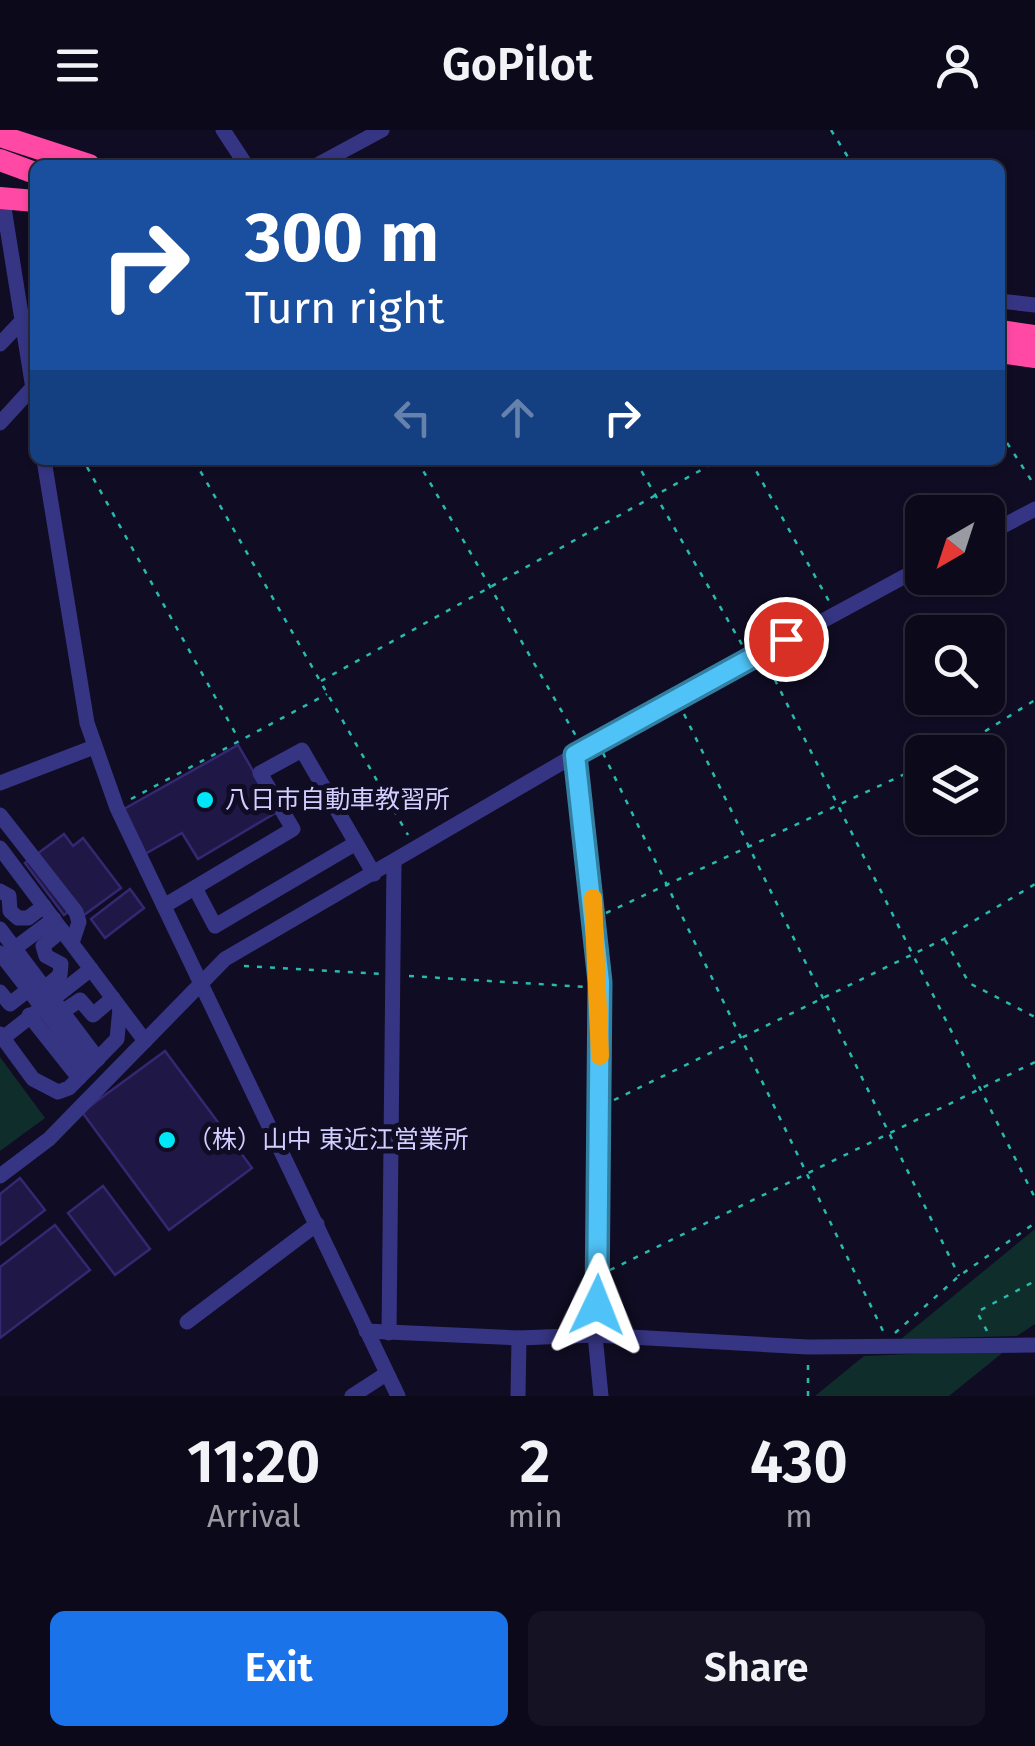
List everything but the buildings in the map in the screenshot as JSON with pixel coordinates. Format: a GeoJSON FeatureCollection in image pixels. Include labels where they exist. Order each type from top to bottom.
{"type":"FeatureCollection","features":[{"type":"Feature","properties":{"kind":"highway"},"geometry":{"type":"LineString","coordinates":[[0,136],[74,160]]}},
{"type":"Feature","properties":{"kind":"highway"},"geometry":{"type":"LineString","coordinates":[[0,160],[30,170]]}},
{"type":"Feature","properties":{"kind":"highway"},"geometry":{"type":"LineString","coordinates":[[2,212],[30,202]]}},
{"type":"Feature","properties":{"kind":"highway"},"geometry":{"type":"LineString","coordinates":[[1005,332],[1035,336]]}},
{"type":"Feature","properties":{"kind":"highway"},"geometry":{"type":"LineString","coordinates":[[1005,353],[1035,357]]}},
{"type":"Feature","properties":{"kind":"street"},"geometry":{"type":"LineString","coordinates":[[223,130],[243,160]]}},
{"type":"Feature","properties":{"kind":"street"},"geometry":{"type":"LineString","coordinates":[[326,160],[382,130]]}},
{"type":"Feature","properties":{"kind":"street"},"geometry":{"type":"LineString","coordinates":[[2,212],[30,374]]}},
{"type":"Feature","properties":{"kind":"street"},"geometry":{"type":"LineString","coordinates":[[1005,301],[1035,304]]}},
{"type":"Feature","properties":{"kind":"street"},"geometry":{"type":"LineString","coordinates":[[0,344],[20,323]]}},
{"type":"Feature","properties":{"kind":"street"},"geometry":{"type":"LineString","coordinates":[[0,423],[30,397]]}},
{"type":"Feature","properties":{"kind":"street"},"geometry":{"type":"LineString","coordinates":[[45,465],[94,747],[117,808],[398,1396]]}},
{"type":"Feature","properties":{"kind":"street"},"geometry":{"type":"LineString","coordinates":[[1005,525],[1035,509]]}},
{"type":"Feature","properties":{"kind":"street"},"geometry":{"type":"LineString","coordinates":[[0,1176],[48,1138],[225,959],[586,749],[905,577]]}},
{"type":"Feature","properties":{"kind":"street"},"geometry":{"type":"LineString","coordinates":[[0,784],[94,747]]}},
{"type":"Feature","properties":{"kind":"street"},"geometry":{"type":"LineString","coordinates":[[586,749],[600,988],[599,1276],[595,1335],[602,1396]]}},
{"type":"Feature","properties":{"kind":"street"},"geometry":{"type":"LineString","coordinates":[[164,906],[293,829],[260,773],[302,750],[374,874]]}},
{"type":"Feature","properties":{"kind":"street"},"geometry":{"type":"LineString","coordinates":[[0,816],[76,912],[79,922],[58,924],[18,918],[10,911],[9,896],[0,891]]}},
{"type":"Feature","properties":{"kind":"street"},"geometry":{"type":"LineString","coordinates":[[195,888],[215,926],[356,843]]}},
{"type":"Feature","properties":{"kind":"street"},"geometry":{"type":"LineString","coordinates":[[0,848],[6,868],[58,924],[146,1041]]}},
{"type":"Feature","properties":{"kind":"street"},"geometry":{"type":"LineString","coordinates":[[389,1333],[394,863]]}},
{"type":"Feature","properties":{"kind":"street"},"geometry":{"type":"LineString","coordinates":[[4,954],[58,924]]}},
{"type":"Feature","properties":{"kind":"street"},"geometry":{"type":"LineString","coordinates":[[43,1002],[60,975],[60,964],[46,956],[43,946],[58,924]]}},
{"type":"Feature","properties":{"kind":"street"},"geometry":{"type":"LineString","coordinates":[[0,929],[4,954],[89,1069]]}},
{"type":"Feature","properties":{"kind":"street"},"geometry":{"type":"LineString","coordinates":[[91,969],[1,1036],[44,1088],[58,1092],[89,1069],[117,1039],[116,1001]]}},
{"type":"Feature","properties":{"kind":"street"},"geometry":{"type":"LineString","coordinates":[[0,992],[10,1004],[80,1000],[92,1016],[116,1001]]}},
{"type":"Feature","properties":{"kind":"street"},"geometry":{"type":"LineString","coordinates":[[82,1038],[116,1001]]}},
{"type":"Feature","properties":{"kind":"street"},"geometry":{"type":"LineString","coordinates":[[43,1002],[82,1038],[89,1069]]}},
{"type":"Feature","properties":{"kind":"street"},"geometry":{"type":"LineString","coordinates":[[188,1322],[317,1224]]}},
{"type":"Feature","properties":{"kind":"street"},"geometry":{"type":"LineString","coordinates":[[366,1331],[519,1338],[595,1335],[808,1347],[1035,1345]]}},
{"type":"Feature","properties":{"kind":"street"},"geometry":{"type":"LineString","coordinates":[[518,1396],[519,1338]]}},
{"type":"Feature","properties":{"kind":"street"},"geometry":{"type":"LineString","coordinates":[[352,1396],[386,1374]]}},
{"type":"Feature","properties":{"kind":"path"},"geometry":{"type":"LineString","coordinates":[[830,130],[850,160]]}},
{"type":"Feature","properties":{"kind":"path"},"geometry":{"type":"LineString","coordinates":[[1005,440],[1035,486]]}},
{"type":"Feature","properties":{"kind":"path"},"geometry":{"type":"LineString","coordinates":[[197,465],[416,849]]}},
{"type":"Feature","properties":{"kind":"path"},"geometry":{"type":"LineString","coordinates":[[420,465],[586,749],[740,1035],[888,1339],[960,1276],[1035,1222]]}},
{"type":"Feature","properties":{"kind":"path"},"geometry":{"type":"LineString","coordinates":[[638,465],[755,655],[839,804],[1035,1198]]}},
{"type":"Feature","properties":{"kind":"path"},"geometry":{"type":"LineString","coordinates":[[321,681],[710,465]]}},
{"type":"Feature","properties":{"kind":"path"},"geometry":{"type":"LineString","coordinates":[[753,465],[836,613]]}},
{"type":"Feature","properties":{"kind":"path"},"geometry":{"type":"LineString","coordinates":[[87,467],[238,738]]}},
{"type":"Feature","properties":{"kind":"path"},"geometry":{"type":"LineString","coordinates":[[117,808],[238,738],[328,694]]}},
{"type":"Feature","properties":{"kind":"path"},"geometry":{"type":"LineString","coordinates":[[676,699],[960,1276]]}},
{"type":"Feature","properties":{"kind":"path"},"geometry":{"type":"LineString","coordinates":[[979,735],[1035,700]]}},
{"type":"Feature","properties":{"kind":"path"},"geometry":{"type":"LineString","coordinates":[[596,918],[905,774]]}},
{"type":"Feature","properties":{"kind":"path"},"geometry":{"type":"LineString","coordinates":[[601,1107],[740,1035],[944,939],[1035,884]]}},
{"type":"Feature","properties":{"kind":"path"},"geometry":{"type":"LineString","coordinates":[[944,939],[968,983],[1035,1017]]}},
{"type":"Feature","properties":{"kind":"path"},"geometry":{"type":"LineString","coordinates":[[228,964],[600,988]]}},
{"type":"Feature","properties":{"kind":"path"},"geometry":{"type":"LineString","coordinates":[[599,1276],[806,1171],[1035,1062]]}},
{"type":"Feature","properties":{"kind":"path"},"geometry":{"type":"LineString","coordinates":[[993,1344],[976,1312],[1035,1280]]}},
{"type":"Feature","properties":{"kind":"path"},"geometry":{"type":"LineString","coordinates":[[808,1347],[808,1396]]}},
{"type":"Feature","properties":{"kind":"green space"},"geometry":{"type":"Polygon","coordinates":[[[0,1057],[45,1118],[0,1151],[0,1057]]]}},
{"type":"Feature","properties":{"kind":"green space"},"geometry":{"type":"Polygon","coordinates":[[[1035,1229],[1035,1324],[1017,1336],[901,1339],[1035,1229]]]}},
{"type":"Feature","properties":{"kind":"green space"},"geometry":{"type":"Polygon","coordinates":[[[1006,1350],[949,1396],[815,1396],[864,1356],[1006,1350]]]}},
{"type":"Feature","properties":{"kind":"slow traffic"},"geometry":{"type":"LineString","coordinates":[[593,898],[600,982],[600,1056]]}},
{"type":"Feature","properties":{"kind":"place","name":"八日市自動車教習所"},"geometry":{"type":"Point","coordinates":[205,800]}},
{"type":"Feature","properties":{"kind":"place","name":"（株）山中 東近江営業所"},"geometry":{"type":"Point","coordinates":[167,1140]}},
{"type":"Feature","properties":{"kind":"route"},"geometry":{"type":"LineString","coordinates":[[597,1305],[600,982],[596,918],[575,755],[786,639]]}}]}
